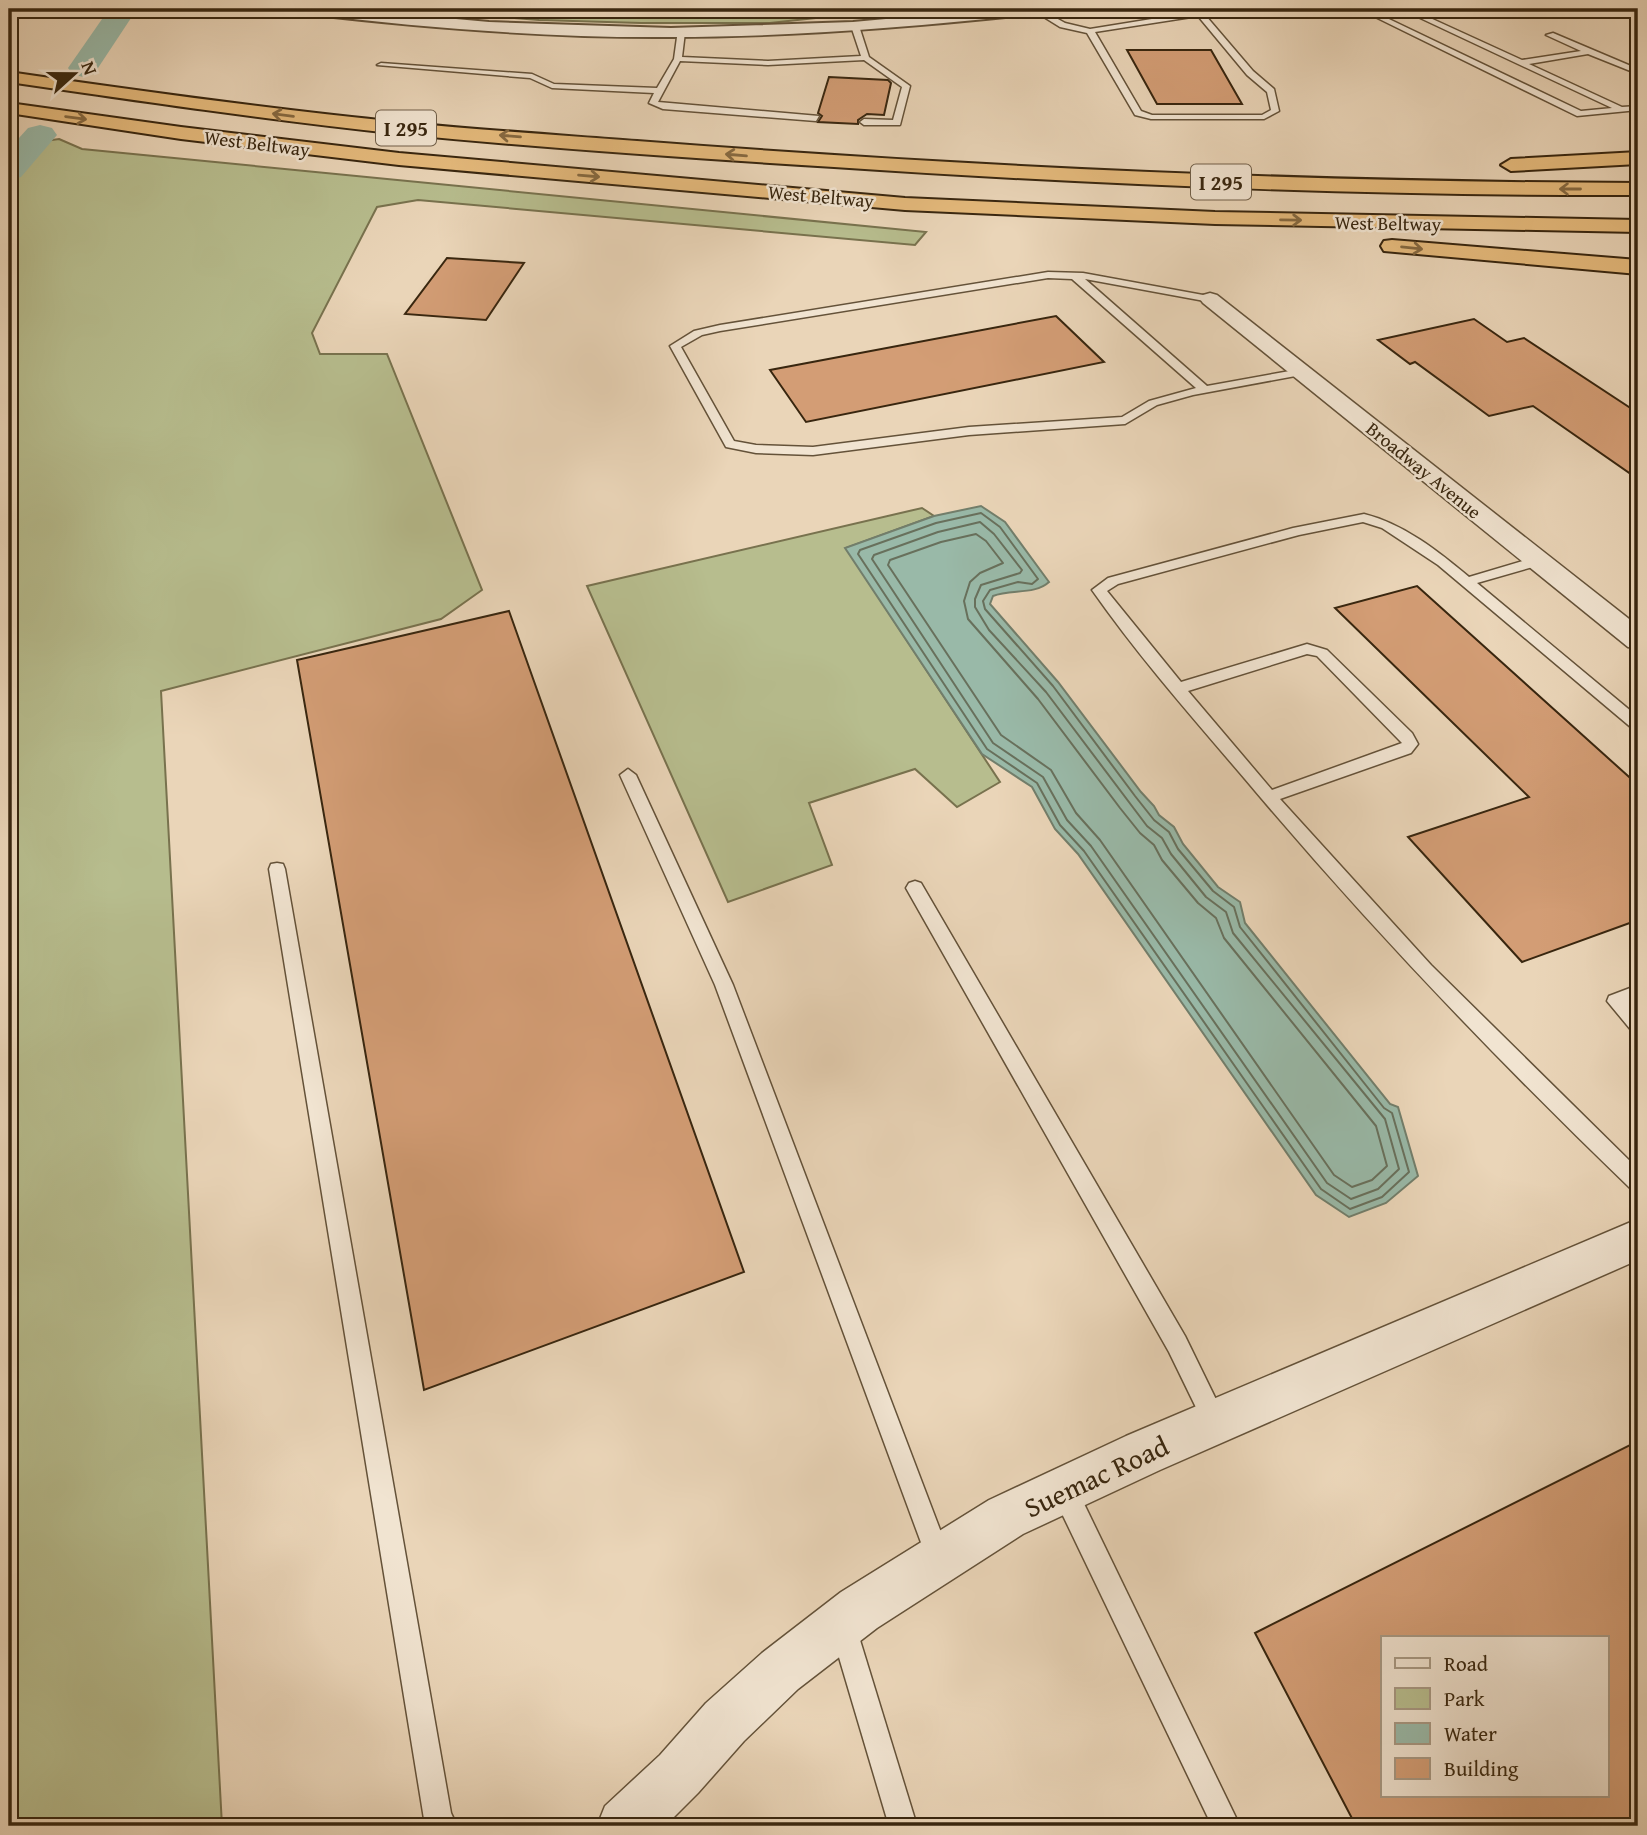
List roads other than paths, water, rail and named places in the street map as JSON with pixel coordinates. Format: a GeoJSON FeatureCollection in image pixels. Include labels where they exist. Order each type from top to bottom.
{"type":"FeatureCollection","features":[{"type":"Feature","properties":{"kind":"highway","name":"West Beltway"},"geometry":{"type":"LineString","coordinates":[[9,77],[174,101],[403,128],[804,160],[1144,179],[1308,185],[1638,189]]}},
{"type":"Feature","properties":{"kind":"highway","name":"West Beltway"},"geometry":{"type":"LineString","coordinates":[[9,108],[194,135],[399,159],[905,204],[1215,218],[1638,226]]}},
{"type":"Feature","properties":{"kind":"highway"},"geometry":{"type":"LineString","coordinates":[[1490,166],[1638,158]]}},
{"type":"Feature","properties":{"kind":"highway"},"geometry":{"type":"LineString","coordinates":[[804,160],[1191,171],[1435,168]]}},
{"type":"Feature","properties":{"kind":"highway"},"geometry":{"type":"LineString","coordinates":[[905,204],[1032,218],[1339,241]]}},
{"type":"Feature","properties":{"kind":"highway"},"geometry":{"type":"LineString","coordinates":[[1366,243],[1638,267]]}},
{"type":"Feature","properties":{"kind":"street"},"geometry":{"type":"LineString","coordinates":[[307,9],[483,27],[681,32],[855,26],[903,15],[1035,9]]}},
{"type":"Feature","properties":{"kind":"street","name":"Broadway Avenue"},"geometry":{"type":"LineString","coordinates":[[1210,299],[1638,640]]}},
{"type":"Feature","properties":{"kind":"street","name":"Suemac Road"},"geometry":{"type":"LineString","coordinates":[[625,1826],[679,1774],[725,1722],[771,1679],[842,1623],[1006,1517],[1214,1422],[1638,1239]]}},
{"type":"Feature","properties":{"kind":"lane"},"geometry":{"type":"LineString","coordinates":[[1035,9],[1063,25],[1090,31],[1197,12],[1270,91],[1276,111],[1264,117],[1151,117],[1138,113],[1090,31]]}},
{"type":"Feature","properties":{"kind":"lane"},"geometry":{"type":"LineString","coordinates":[[1363,9],[1580,114],[1638,108]]}},
{"type":"Feature","properties":{"kind":"lane"},"geometry":{"type":"LineString","coordinates":[[1405,9],[1622,110]]}},
{"type":"Feature","properties":{"kind":"lane"},"geometry":{"type":"LineString","coordinates":[[1387,20],[1470,9]]}},
{"type":"Feature","properties":{"kind":"lane"},"geometry":{"type":"LineString","coordinates":[[1514,9],[1527,9]]}},
{"type":"Feature","properties":{"kind":"lane"},"geometry":{"type":"LineString","coordinates":[[855,26],[866,58],[906,86],[897,123],[864,122]]}},
{"type":"Feature","properties":{"kind":"lane"},"geometry":{"type":"LineString","coordinates":[[681,32],[678,58],[653,103],[663,107],[816,118]]}},
{"type":"Feature","properties":{"kind":"lane"},"geometry":{"type":"LineString","coordinates":[[1550,35],[1638,72]]}},
{"type":"Feature","properties":{"kind":"lane"},"geometry":{"type":"LineString","coordinates":[[1486,68],[1589,52]]}},
{"type":"Feature","properties":{"kind":"lane"},"geometry":{"type":"LineString","coordinates":[[678,58],[768,63],[866,58]]}},
{"type":"Feature","properties":{"kind":"lane"},"geometry":{"type":"LineString","coordinates":[[381,65],[532,76],[552,86],[659,91]]}},
{"type":"Feature","properties":{"kind":"lane"},"geometry":{"type":"LineString","coordinates":[[1210,299],[1075,276],[1048,275],[720,328],[692,335],[675,346],[730,444],[755,449],[813,452],[969,431],[1125,420],[1153,403],[1301,372]]}},
{"type":"Feature","properties":{"kind":"lane"},"geometry":{"type":"LineString","coordinates":[[1075,276],[1205,390]]}},
{"type":"Feature","properties":{"kind":"lane"},"geometry":{"type":"LineString","coordinates":[[1638,725],[1443,562],[1387,525],[1364,519],[1298,531],[1113,581],[1099,590],[1176,689],[1337,876],[1519,1066],[1638,1182]]}},
{"type":"Feature","properties":{"kind":"lane"},"geometry":{"type":"LineString","coordinates":[[1467,582],[1538,561]]}},
{"type":"Feature","properties":{"kind":"lane"},"geometry":{"type":"LineString","coordinates":[[1176,689],[1307,649],[1315,650],[1322,653],[1407,737],[1409,744],[1405,749],[1269,797]]}},
{"type":"Feature","properties":{"kind":"lane"},"geometry":{"type":"LineString","coordinates":[[628,775],[724,985],[939,1559]]}},
{"type":"Feature","properties":{"kind":"lane"},"geometry":{"type":"LineString","coordinates":[[277,869],[408,1647],[438,1819],[443,1826]]}},
{"type":"Feature","properties":{"kind":"lane"},"geometry":{"type":"LineString","coordinates":[[915,888],[1177,1344],[1214,1422]]}},
{"type":"Feature","properties":{"kind":"lane"},"geometry":{"type":"LineString","coordinates":[[1638,993],[1616,1001],[1638,1024]]}},
{"type":"Feature","properties":{"kind":"lane"},"geometry":{"type":"LineString","coordinates":[[1065,1490],[1226,1826]]}},
{"type":"Feature","properties":{"kind":"lane"},"geometry":{"type":"LineString","coordinates":[[842,1623],[902,1826]]}},
{"type":"Feature","properties":{"kind":"water"},"geometry":{"type":"Polygon","coordinates":[[[981,506],[1005,522],[1049,582],[1037,589],[993,596],[990,604],[1058,682],[1141,792],[1159,815],[1174,827],[1183,844],[1218,887],[1240,902],[1245,923],[1390,1104],[1398,1107],[1418,1176],[1386,1203],[1349,1217],[1316,1195],[1078,854],[1055,829],[1032,787],[982,754],[845,548],[934,516],[981,506]]]}},
{"type":"Feature","properties":{"kind":"waterway"},"geometry":{"type":"LineString","coordinates":[[83,68],[123,9]]}},
{"type":"Feature","properties":{"kind":"waterway"},"geometry":{"type":"LineString","coordinates":[[9,170],[40,135]]}}]}
